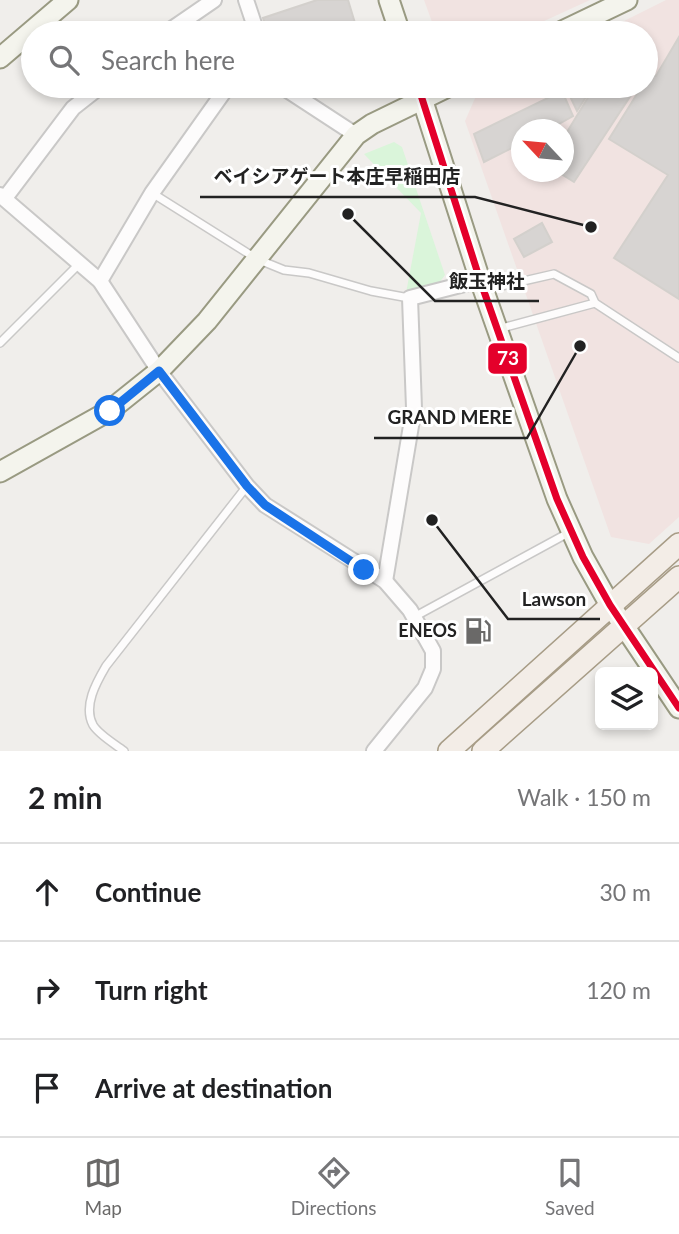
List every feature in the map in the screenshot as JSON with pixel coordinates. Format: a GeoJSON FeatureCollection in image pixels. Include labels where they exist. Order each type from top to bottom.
{"type":"FeatureCollection","features":[{"type":"Feature","properties":{"kind":"main road"},"geometry":{"type":"LineString","coordinates":[[449,751],[679,544]]}},
{"type":"Feature","properties":{"kind":"main road"},"geometry":{"type":"LineString","coordinates":[[483,751],[679,577]]}},
{"type":"Feature","properties":{"kind":"street"},"geometry":{"type":"LineString","coordinates":[[183,21],[214,0]]}},
{"type":"Feature","properties":{"kind":"street"},"geometry":{"type":"LineString","coordinates":[[246,0],[253,21]]}},
{"type":"Feature","properties":{"kind":"street"},"geometry":{"type":"LineString","coordinates":[[389,0],[396,21]]}},
{"type":"Feature","properties":{"kind":"street"},"geometry":{"type":"LineString","coordinates":[[583,21],[627,0]]}},
{"type":"Feature","properties":{"kind":"street"},"geometry":{"type":"LineString","coordinates":[[41,21],[62,2]]}},
{"type":"Feature","properties":{"kind":"street"},"geometry":{"type":"LineString","coordinates":[[0,58],[21,39]]}},
{"type":"Feature","properties":{"kind":"street"},"geometry":{"type":"LineString","coordinates":[[86,98],[73,108],[2,196],[100,281],[159,371],[247,486],[265,505],[385,581],[414,617],[433,651],[433,669],[425,688],[374,751]]}},
{"type":"Feature","properties":{"kind":"street"},"geometry":{"type":"LineString","coordinates":[[100,281],[152,193],[220,98]]}},
{"type":"Feature","properties":{"kind":"street"},"geometry":{"type":"LineString","coordinates":[[299,98],[356,135]]}},
{"type":"Feature","properties":{"kind":"street"},"geometry":{"type":"LineString","coordinates":[[0,472],[110,411],[159,371],[207,321],[356,135],[413,98]]}},
{"type":"Feature","properties":{"kind":"street"},"geometry":{"type":"LineString","coordinates":[[423,98],[482,285],[557,499],[610,605],[679,708]]}},
{"type":"Feature","properties":{"kind":"street"},"geometry":{"type":"LineString","coordinates":[[385,581],[414,408],[410,298],[482,285]]}},
{"type":"Feature","properties":{"kind":"lane"},"geometry":{"type":"LineString","coordinates":[[152,193],[257,260],[284,270],[309,273],[371,291],[410,298]]}},
{"type":"Feature","properties":{"kind":"lane"},"geometry":{"type":"LineString","coordinates":[[0,343],[80,263]]}},
{"type":"Feature","properties":{"kind":"lane"},"geometry":{"type":"LineString","coordinates":[[482,285],[554,274],[591,294],[596,303],[679,358]]}},
{"type":"Feature","properties":{"kind":"lane"},"geometry":{"type":"LineString","coordinates":[[497,329],[596,303]]}},
{"type":"Feature","properties":{"kind":"lane"},"geometry":{"type":"LineString","coordinates":[[124,751],[94,726],[89,707],[95,684],[247,486]]}},
{"type":"Feature","properties":{"kind":"lane"},"geometry":{"type":"LineString","coordinates":[[414,617],[571,531]]}},
{"type":"Feature","properties":{"kind":"shaded area"},"geometry":{"type":"Polygon","coordinates":[[[424,0],[590,0],[544,21],[432,21],[424,0]]]}},
{"type":"Feature","properties":{"kind":"shaded area"},"geometry":{"type":"Polygon","coordinates":[[[666,0],[679,0],[679,517],[649,544],[611,537],[465,121],[475,98],[658,98],[658,21],[624,21],[666,0]]]}},
{"type":"Feature","properties":{"kind":"green space"},"geometry":{"type":"Polygon","coordinates":[[[394,142],[402,147],[445,275],[439,283],[406,293],[421,213],[364,154],[394,142]]]}},
{"type":"Feature","properties":{"kind":"building"},"geometry":{"type":"Polygon","coordinates":[[[317,0],[348,0],[354,21],[264,21],[263,18],[317,0]]]}},
{"type":"Feature","properties":{"kind":"building"},"geometry":{"type":"Polygon","coordinates":[[[679,37],[679,299],[614,258],[668,175],[609,139],[635,98],[658,98],[658,73],[679,37]]]}},
{"type":"Feature","properties":{"kind":"building"},"geometry":{"type":"Polygon","coordinates":[[[548,98],[565,98],[573,116],[568,119],[511,119],[511,148],[484,162],[474,134],[548,98]]]}},
{"type":"Feature","properties":{"kind":"building"},"geometry":{"type":"Polygon","coordinates":[[[571,98],[585,98],[577,111],[571,98]]]}},
{"type":"Feature","properties":{"kind":"building"},"geometry":{"type":"Polygon","coordinates":[[[588,98],[629,98],[574,182],[574,121],[588,98]]]}},
{"type":"Feature","properties":{"kind":"building"},"geometry":{"type":"Polygon","coordinates":[[[542,223],[552,242],[524,257],[514,239],[542,223]]]}},
{"type":"Feature","properties":{"kind":"transit line","name":"73"},"geometry":{"type":"LineString","coordinates":[[422,98],[480,280],[557,499],[583,557],[610,605],[679,708]]}},
{"type":"Feature","properties":{"kind":"place","name":"飯玉神社"},"geometry":{"type":"Point","coordinates":[348,214]}},
{"type":"Feature","properties":{"kind":"place","name":"ベイシアゲート本庄早稲田店"},"geometry":{"type":"Point","coordinates":[591,227]}},
{"type":"Feature","properties":{"kind":"place","name":"GRAND MERE"},"geometry":{"type":"Point","coordinates":[580,346]}},
{"type":"Feature","properties":{"kind":"place","name":"Lawson"},"geometry":{"type":"Point","coordinates":[432,520]}},
{"type":"Feature","properties":{"kind":"place","name":"ENEOS"},"geometry":{"type":"Point","coordinates":[478,631]}},
{"type":"Feature","properties":{"kind":"route"},"geometry":{"type":"LineString","coordinates":[[110,411],[159,371],[247,486],[265,505],[364,570]]}}]}
